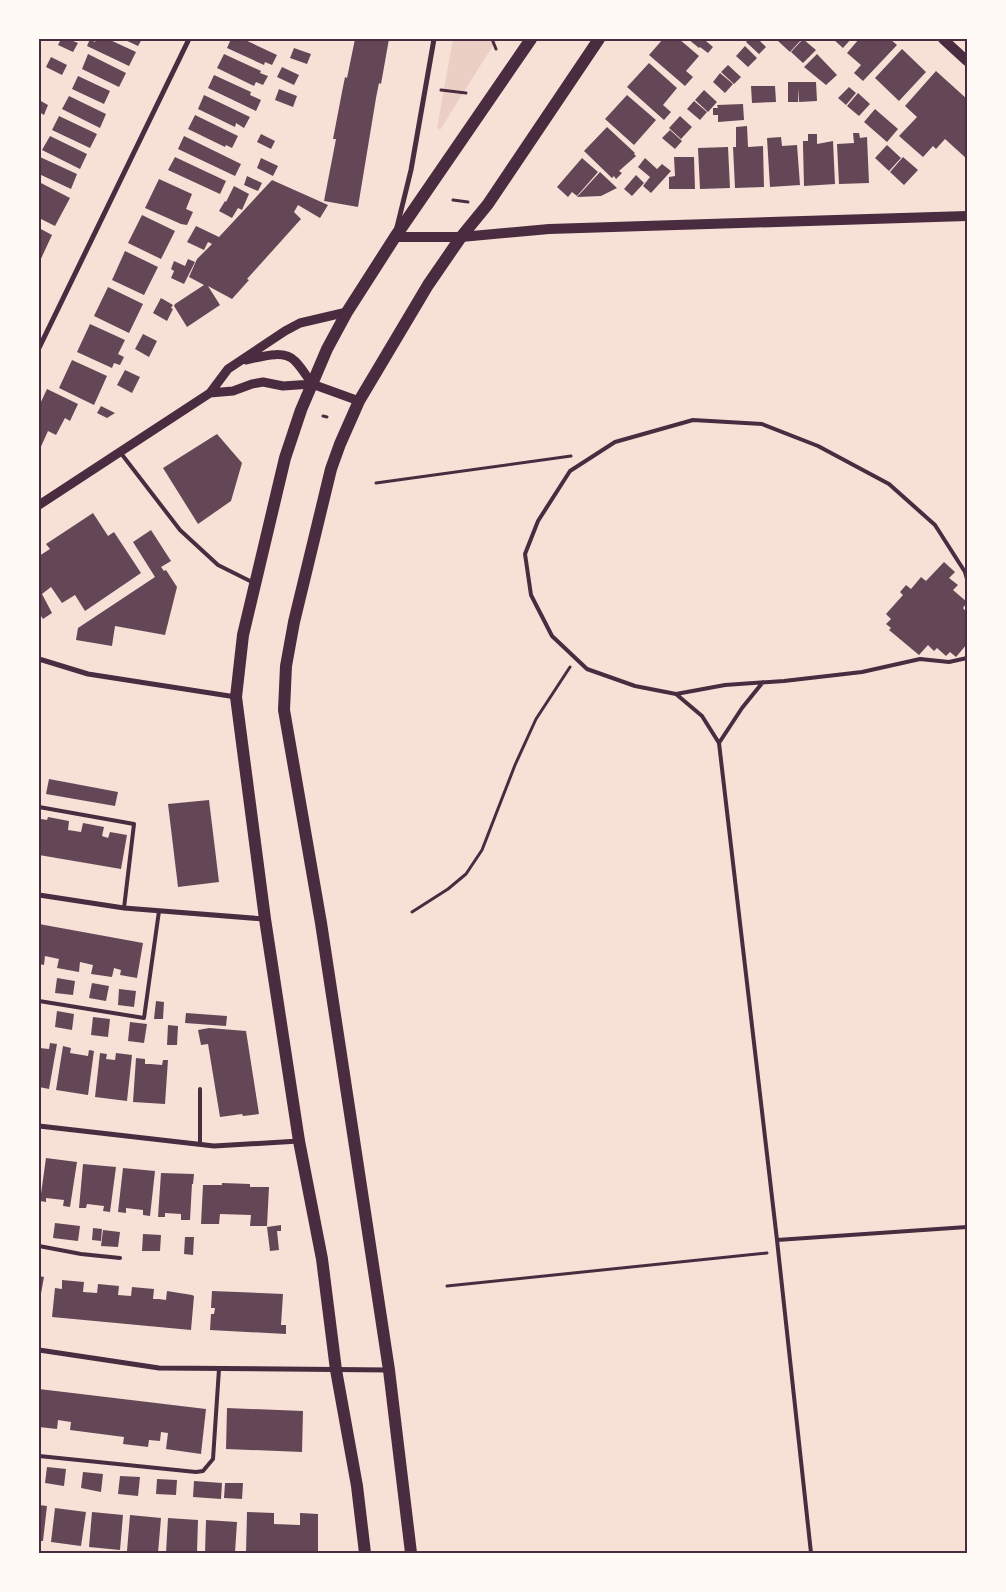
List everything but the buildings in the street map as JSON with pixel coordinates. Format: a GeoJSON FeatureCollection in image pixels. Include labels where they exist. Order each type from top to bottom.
{"type":"FeatureCollection","features":[{"type":"Feature","properties":{"kind":"main road"},"geometry":{"type":"LineString","coordinates":[[365,1553],[357,1486],[336,1370],[322,1260],[299,1141],[265,919],[236,697],[243,635],[285,458],[301,410],[327,349],[347,312],[395,237],[531,39]]}},
{"type":"Feature","properties":{"kind":"main road"},"geometry":{"type":"LineString","coordinates":[[411,1553],[389,1370],[321,923],[284,710],[286,666],[294,622],[326,488],[340,444],[359,401],[428,285],[461,237],[488,204],[598,39]]}},
{"type":"Feature","properties":{"kind":"main road"},"geometry":{"type":"LineString","coordinates":[[943,39],[967,61]]}},
{"type":"Feature","properties":{"kind":"main road"},"geometry":{"type":"LineString","coordinates":[[395,237],[461,237],[549,230],[967,216]]}},
{"type":"Feature","properties":{"kind":"street"},"geometry":{"type":"LineString","coordinates":[[39,348],[190,39]]}},
{"type":"Feature","properties":{"kind":"street"},"geometry":{"type":"LineString","coordinates":[[395,237],[411,170],[434,39]]}},
{"type":"Feature","properties":{"kind":"street"},"geometry":{"type":"LineString","coordinates":[[39,505],[210,393],[228,369],[285,331],[300,323],[347,312]]}},
{"type":"Feature","properties":{"kind":"street"},"geometry":{"type":"LineString","coordinates":[[239,362],[274,355],[286,357],[294,360],[312,384]]}},
{"type":"Feature","properties":{"kind":"street"},"geometry":{"type":"LineString","coordinates":[[210,393],[233,391],[263,382],[283,386],[312,384],[359,401]]}},
{"type":"Feature","properties":{"kind":"street"},"geometry":{"type":"LineString","coordinates":[[39,659],[88,674],[236,697]]}},
{"type":"Feature","properties":{"kind":"street"},"geometry":{"type":"LineString","coordinates":[[39,895],[124,908],[265,919]]}},
{"type":"Feature","properties":{"kind":"street"},"geometry":{"type":"LineString","coordinates":[[39,1126],[214,1146],[299,1141]]}},
{"type":"Feature","properties":{"kind":"street"},"geometry":{"type":"LineString","coordinates":[[39,1350],[159,1368],[389,1370]]}},
{"type":"Feature","properties":{"kind":"lane"},"geometry":{"type":"LineString","coordinates":[[967,579],[965,572],[935,525],[888,484],[818,446],[762,424],[693,420],[614,442],[570,471],[538,521],[525,554],[531,595],[552,636],[587,669],[635,686],[676,694],[726,685],[862,672],[920,659],[949,662],[967,658]]}},
{"type":"Feature","properties":{"kind":"lane"},"geometry":{"type":"LineString","coordinates":[[120,452],[180,530],[218,565],[255,584]]}},
{"type":"Feature","properties":{"kind":"lane"},"geometry":{"type":"LineString","coordinates":[[719,743],[742,708],[763,682]]}},
{"type":"Feature","properties":{"kind":"lane"},"geometry":{"type":"LineString","coordinates":[[676,694],[702,716],[719,743],[777,1240],[811,1553]]}},
{"type":"Feature","properties":{"kind":"lane"},"geometry":{"type":"LineString","coordinates":[[39,807],[134,824],[124,908]]}},
{"type":"Feature","properties":{"kind":"lane"},"geometry":{"type":"LineString","coordinates":[[39,1001],[144,1018],[159,911]]}},
{"type":"Feature","properties":{"kind":"lane"},"geometry":{"type":"LineString","coordinates":[[200,1089],[200,1144]]}},
{"type":"Feature","properties":{"kind":"lane"},"geometry":{"type":"LineString","coordinates":[[777,1240],[967,1227]]}},
{"type":"Feature","properties":{"kind":"lane"},"geometry":{"type":"LineString","coordinates":[[39,1246],[81,1254],[120,1258]]}},
{"type":"Feature","properties":{"kind":"lane"},"geometry":{"type":"LineString","coordinates":[[39,1456],[196,1472],[202,1471],[208,1467],[213,1459],[219,1369]]}},
{"type":"Feature","properties":{"kind":"path"},"geometry":{"type":"LineString","coordinates":[[492,39],[496,49]]}},
{"type":"Feature","properties":{"kind":"path"},"geometry":{"type":"LineString","coordinates":[[441,90],[466,93]]}},
{"type":"Feature","properties":{"kind":"path"},"geometry":{"type":"LineString","coordinates":[[453,200],[468,202]]}},
{"type":"Feature","properties":{"kind":"path"},"geometry":{"type":"LineString","coordinates":[[376,483],[599,453]]}},
{"type":"Feature","properties":{"kind":"path"},"geometry":{"type":"LineString","coordinates":[[412,912],[448,889],[466,874],[482,850],[515,765],[536,719],[575,658]]}},
{"type":"Feature","properties":{"kind":"path"},"geometry":{"type":"LineString","coordinates":[[446,1286],[778,1252]]}},
{"type":"Feature","properties":{"kind":"shaded area"},"geometry":{"type":"Polygon","coordinates":[[[453,39],[497,39],[440,130],[437,128],[453,39]]]}}]}
